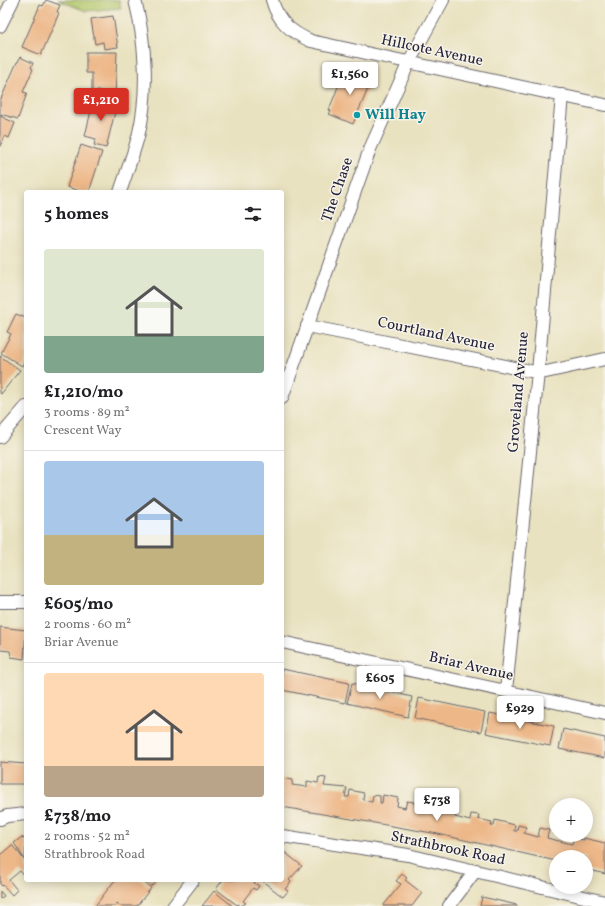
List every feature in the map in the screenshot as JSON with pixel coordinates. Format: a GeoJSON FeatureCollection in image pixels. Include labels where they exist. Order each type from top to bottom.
{"type":"FeatureCollection","features":[{"type":"Feature","properties":{"kind":"street"},"geometry":{"type":"LineString","coordinates":[[0,26],[13,0]]}},
{"type":"Feature","properties":{"kind":"street"},"geometry":{"type":"LineString","coordinates":[[121,190],[138,136],[142,114],[144,84],[142,31],[135,0]]}},
{"type":"Feature","properties":{"kind":"street","name":"Hillcote Avenue"},"geometry":{"type":"LineString","coordinates":[[272,0],[275,10],[283,23],[295,33],[311,41],[605,105]]}},
{"type":"Feature","properties":{"kind":"street","name":"The Chase"},"geometry":{"type":"LineString","coordinates":[[284,392],[370,149],[409,62],[443,0]]}},
{"type":"Feature","properties":{"kind":"street","name":"Groveland Avenue"},"geometry":{"type":"LineString","coordinates":[[506,691],[538,372],[562,95]]}},
{"type":"Feature","properties":{"kind":"street","name":"Courtland Avenue"},"geometry":{"type":"LineString","coordinates":[[307,326],[538,372],[546,372],[605,359]]}},
{"type":"Feature","properties":{"kind":"street"},"geometry":{"type":"LineString","coordinates":[[0,437],[24,409]]}},
{"type":"Feature","properties":{"kind":"street"},"geometry":{"type":"LineString","coordinates":[[0,602],[24,602]]}},
{"type":"Feature","properties":{"kind":"street","name":"Briar Avenue"},"geometry":{"type":"LineString","coordinates":[[284,642],[605,713]]}},
{"type":"Feature","properties":{"kind":"street"},"geometry":{"type":"LineString","coordinates":[[0,819],[7,816],[24,814]]}},
{"type":"Feature","properties":{"kind":"street","name":"Strathbrook Road"},"geometry":{"type":"LineString","coordinates":[[284,836],[408,856],[476,870],[605,902]]}},
{"type":"Feature","properties":{"kind":"street"},"geometry":{"type":"LineString","coordinates":[[449,906],[476,870]]}},
{"type":"Feature","properties":{"kind":"street"},"geometry":{"type":"LineString","coordinates":[[173,906],[191,882]]}},
{"type":"Feature","properties":{"kind":"green space"},"geometry":{"type":"Polygon","coordinates":[[[58,0],[119,0],[121,8],[86,11],[58,0]]]}},
{"type":"Feature","properties":{"kind":"building"},"geometry":{"type":"Polygon","coordinates":[[[46,0],[60,5],[57,12],[59,13],[41,55],[22,47],[40,5],[43,6],[46,0]]]}},
{"type":"Feature","properties":{"kind":"building"},"geometry":{"type":"Polygon","coordinates":[[[113,16],[118,47],[104,49],[103,42],[95,44],[91,19],[113,16]]]}},
{"type":"Feature","properties":{"kind":"building"},"geometry":{"type":"Polygon","coordinates":[[[86,52],[117,52],[115,97],[103,97],[103,91],[92,91],[92,73],[86,73],[86,52]]]}},
{"type":"Feature","properties":{"kind":"building"},"geometry":{"type":"Polygon","coordinates":[[[20,57],[33,63],[31,68],[33,69],[23,92],[27,93],[18,119],[0,114],[0,101],[20,57]]]}},
{"type":"Feature","properties":{"kind":"building"},"geometry":{"type":"Polygon","coordinates":[[[355,70],[370,77],[368,83],[370,84],[353,124],[329,114],[331,111],[329,110],[344,71],[353,75],[355,70]]]}},
{"type":"Feature","properties":{"kind":"building"},"geometry":{"type":"Polygon","coordinates":[[[94,98],[117,104],[106,148],[94,145],[96,139],[85,136],[94,98]]]}},
{"type":"Feature","properties":{"kind":"building"},"geometry":{"type":"Polygon","coordinates":[[[0,116],[15,123],[9,138],[5,136],[0,147],[0,116]]]}},
{"type":"Feature","properties":{"kind":"building"},"geometry":{"type":"Polygon","coordinates":[[[81,145],[102,152],[90,190],[77,190],[67,187],[81,145]]]}},
{"type":"Feature","properties":{"kind":"building"},"geometry":{"type":"Polygon","coordinates":[[[16,314],[24,317],[24,362],[22,366],[1,353],[11,334],[7,332],[16,314]]]}},
{"type":"Feature","properties":{"kind":"building"},"geometry":{"type":"Polygon","coordinates":[[[0,356],[20,370],[1,394],[0,393],[0,356]]]}},
{"type":"Feature","properties":{"kind":"building"},"geometry":{"type":"Polygon","coordinates":[[[0,627],[24,630],[24,659],[11,657],[10,651],[0,650],[0,627]]]}},
{"type":"Feature","properties":{"kind":"building"},"geometry":{"type":"Polygon","coordinates":[[[284,669],[349,683],[345,703],[284,690],[284,669]]]}},
{"type":"Feature","properties":{"kind":"building"},"geometry":{"type":"Polygon","coordinates":[[[352,683],[412,697],[408,717],[347,703],[352,683]]]}},
{"type":"Feature","properties":{"kind":"building"},"geometry":{"type":"Polygon","coordinates":[[[419,698],[485,712],[481,732],[415,718],[419,698]]]}},
{"type":"Feature","properties":{"kind":"building"},"geometry":{"type":"Polygon","coordinates":[[[490,713],[554,726],[550,746],[486,733],[490,713]]]}},
{"type":"Feature","properties":{"kind":"building"},"geometry":{"type":"Polygon","coordinates":[[[563,729],[605,738],[605,758],[559,749],[563,729]]]}},
{"type":"Feature","properties":{"kind":"building"},"geometry":{"type":"Polygon","coordinates":[[[0,762],[24,764],[24,784],[0,784],[0,762]]]}},
{"type":"Feature","properties":{"kind":"building"},"geometry":{"type":"Polygon","coordinates":[[[319,777],[326,778],[324,786],[347,788],[345,797],[349,797],[350,790],[364,793],[363,800],[372,802],[373,795],[380,796],[380,803],[382,803],[383,795],[398,798],[397,806],[405,808],[407,801],[414,802],[414,804],[423,805],[422,808],[430,809],[430,812],[437,813],[439,800],[447,801],[445,808],[456,811],[455,817],[470,821],[471,814],[479,815],[478,819],[492,822],[491,826],[494,826],[495,820],[515,825],[514,831],[517,831],[518,825],[526,827],[524,833],[538,837],[540,828],[549,830],[547,838],[549,838],[549,842],[564,842],[572,844],[573,842],[593,842],[593,840],[605,843],[605,874],[593,871],[593,850],[549,850],[549,859],[438,834],[284,807],[284,778],[293,780],[292,785],[307,787],[307,781],[318,783],[319,777]]]}},
{"type":"Feature","properties":{"kind":"building"},"geometry":{"type":"Polygon","coordinates":[[[22,837],[24,839],[24,858],[14,843],[22,837]]]}},
{"type":"Feature","properties":{"kind":"building"},"geometry":{"type":"Polygon","coordinates":[[[12,845],[24,860],[24,876],[20,871],[9,880],[17,890],[12,895],[3,885],[2,886],[0,884],[0,855],[12,845]]]}},
{"type":"Feature","properties":{"kind":"building"},"geometry":{"type":"Polygon","coordinates":[[[284,852],[302,866],[289,880],[291,882],[285,889],[288,891],[283,897],[264,882],[284,882],[284,852]]]}},
{"type":"Feature","properties":{"kind":"building"},"geometry":{"type":"Polygon","coordinates":[[[402,874],[407,878],[405,880],[422,893],[412,906],[383,906],[401,884],[396,881],[402,874]]]}},
{"type":"Feature","properties":{"kind":"building"},"geometry":{"type":"Polygon","coordinates":[[[113,882],[144,882],[151,888],[137,906],[120,906],[117,903],[115,905],[116,906],[95,906],[113,882]]]}},
{"type":"Feature","properties":{"kind":"building"},"geometry":{"type":"Polygon","coordinates":[[[147,882],[155,882],[152,886],[147,882]]]}},
{"type":"Feature","properties":{"kind":"building"},"geometry":{"type":"Polygon","coordinates":[[[221,882],[255,882],[259,886],[256,890],[253,888],[243,901],[246,903],[241,906],[238,904],[237,905],[216,889],[221,882]]]}},
{"type":"Feature","properties":{"kind":"building"},"geometry":{"type":"Polygon","coordinates":[[[0,891],[4,896],[0,899],[0,891]]]}},
{"type":"Feature","properties":{"kind":"building"},"geometry":{"type":"Polygon","coordinates":[[[214,891],[233,906],[202,906],[214,891]]]}},
{"type":"Feature","properties":{"kind":"building"},"geometry":{"type":"Polygon","coordinates":[[[482,897],[517,905],[517,906],[480,906],[482,897]]]}},
{"type":"Feature","properties":{"kind":"place","name":"Will Hay"},"geometry":{"type":"Point","coordinates":[357,115]}}]}
